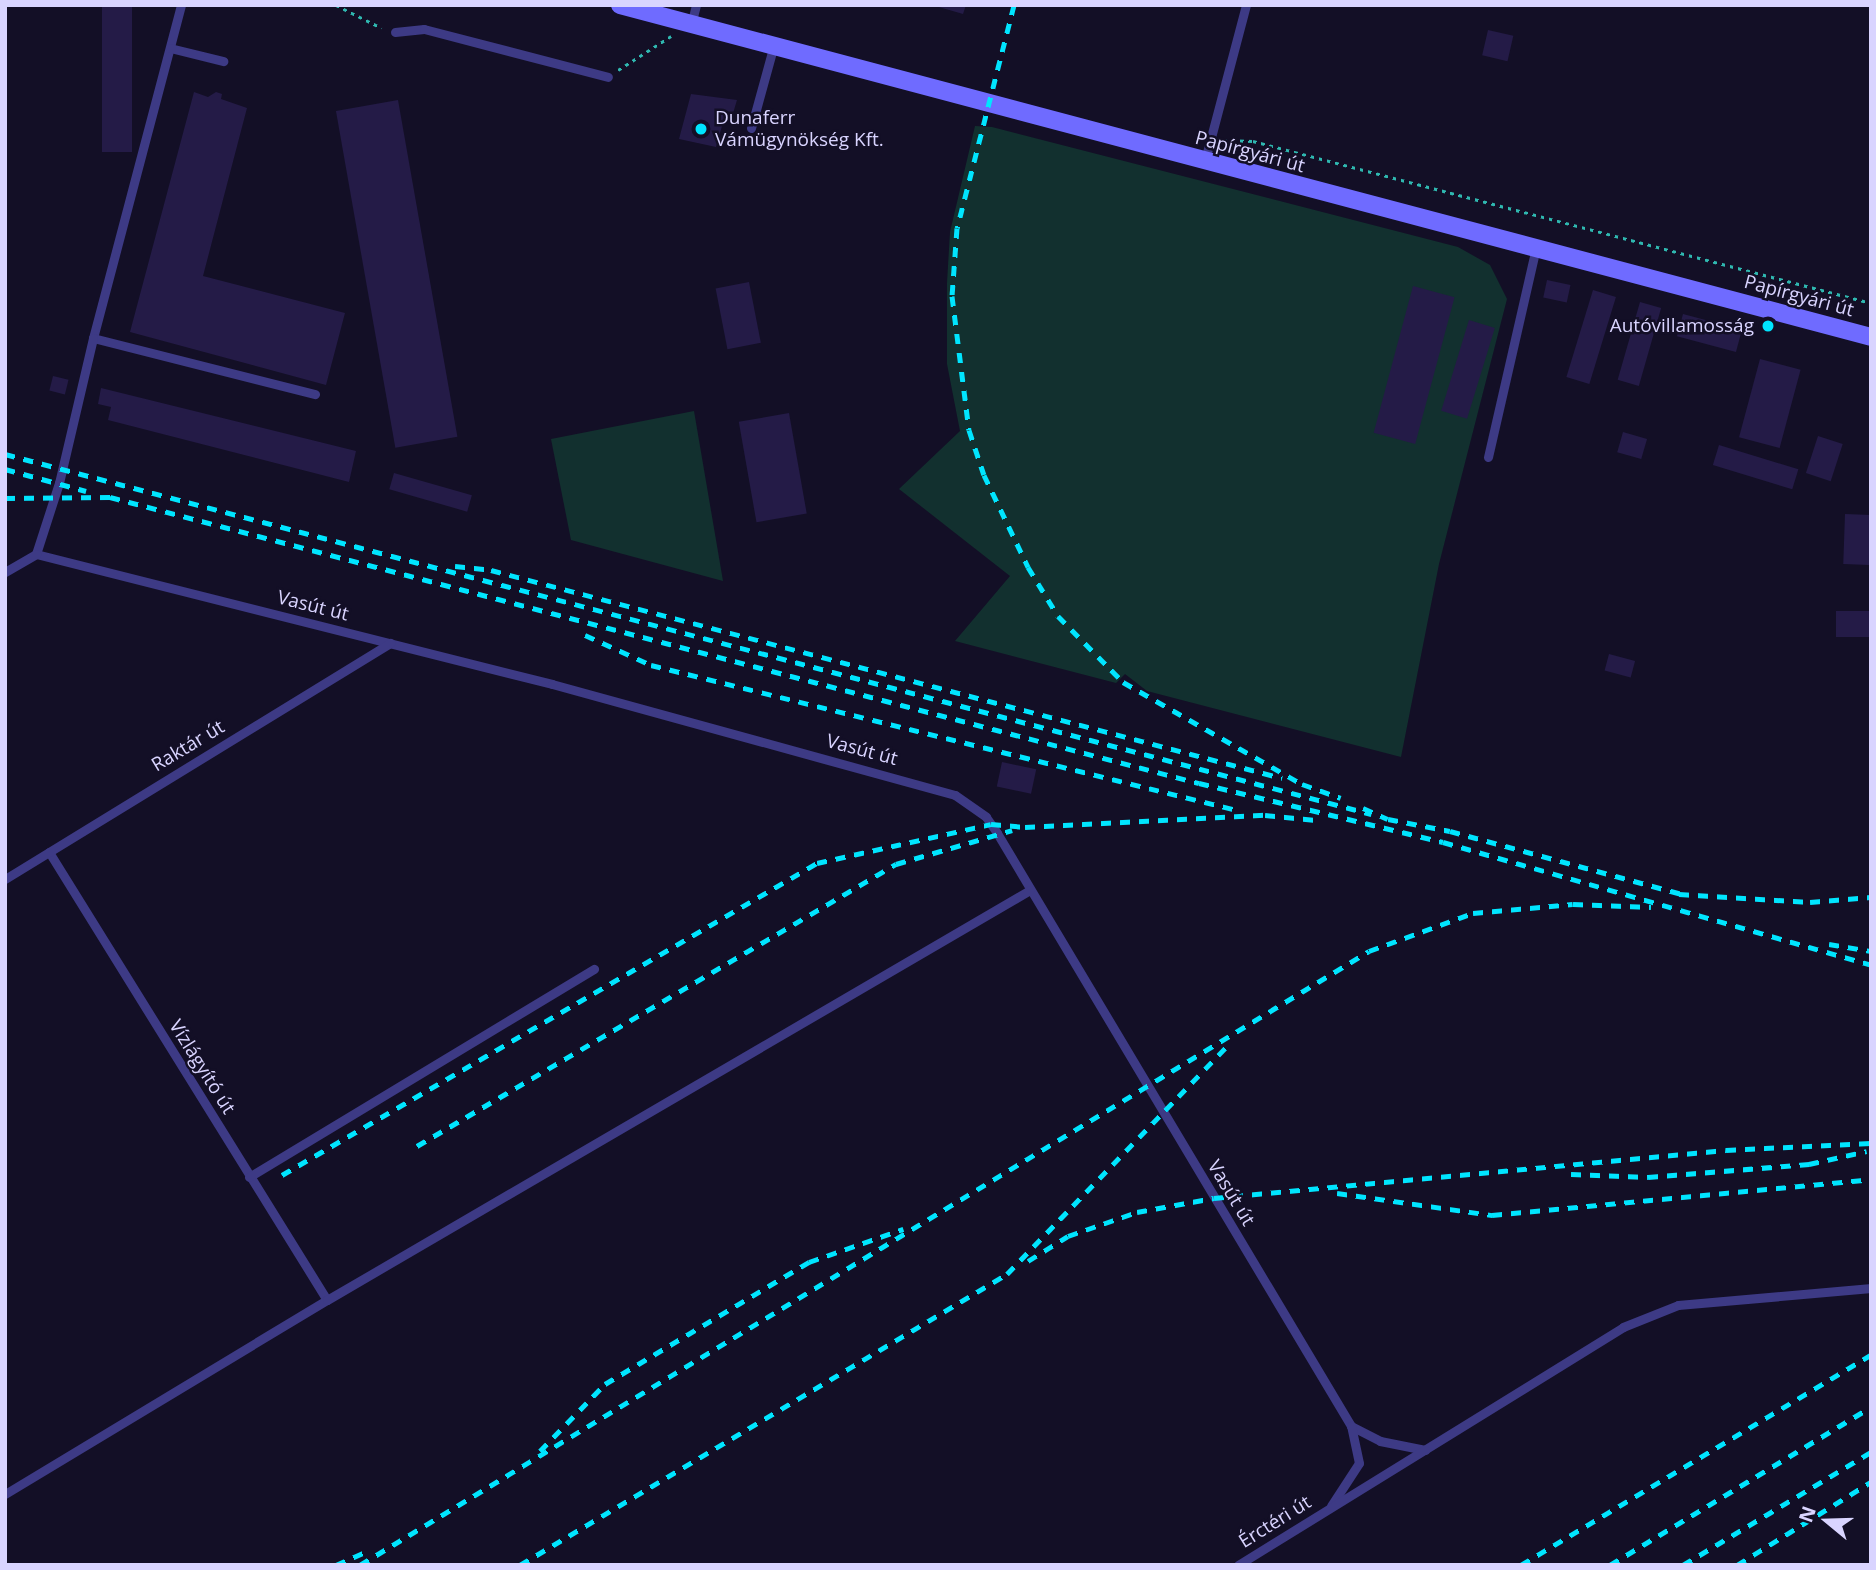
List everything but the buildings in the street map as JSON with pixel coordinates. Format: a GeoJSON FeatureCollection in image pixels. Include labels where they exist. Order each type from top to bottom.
{"type":"FeatureCollection","features":[{"type":"Feature","properties":{"kind":"street","name":"Papírgyári út"},"geometry":{"type":"LineString","coordinates":[[620,5],[691,27],[1871,337]]}},
{"type":"Feature","properties":{"kind":"lane"},"geometry":{"type":"LineString","coordinates":[[5,572],[36,554],[59,483],[93,338],[181,5]]}},
{"type":"Feature","properties":{"kind":"lane"},"geometry":{"type":"LineString","coordinates":[[691,27],[696,5]]}},
{"type":"Feature","properties":{"kind":"lane"},"geometry":{"type":"LineString","coordinates":[[1204,162],[1246,5]]}},
{"type":"Feature","properties":{"kind":"lane"},"geometry":{"type":"LineString","coordinates":[[395,32],[424,29],[608,77]]}},
{"type":"Feature","properties":{"kind":"lane"},"geometry":{"type":"LineString","coordinates":[[170,48],[223,61]]}},
{"type":"Feature","properties":{"kind":"lane"},"geometry":{"type":"LineString","coordinates":[[751,128],[773,48]]}},
{"type":"Feature","properties":{"kind":"lane"},"geometry":{"type":"LineString","coordinates":[[1488,457],[1535,248]]}},
{"type":"Feature","properties":{"kind":"lane"},"geometry":{"type":"LineString","coordinates":[[93,338],[315,394]]}},
{"type":"Feature","properties":{"kind":"lane","name":"Vasút út"},"geometry":{"type":"LineString","coordinates":[[36,554],[390,643],[955,795],[986,817],[1350,1426],[1359,1463],[1329,1509]]}},
{"type":"Feature","properties":{"kind":"lane","name":"Raktár út"},"geometry":{"type":"LineString","coordinates":[[5,879],[390,643]]}},
{"type":"Feature","properties":{"kind":"lane","name":"Vízlágyító út"},"geometry":{"type":"LineString","coordinates":[[49,852],[327,1300]]}},
{"type":"Feature","properties":{"kind":"lane"},"geometry":{"type":"LineString","coordinates":[[5,1494],[327,1300],[1030,890]]}},
{"type":"Feature","properties":{"kind":"lane"},"geometry":{"type":"LineString","coordinates":[[249,1177],[594,969]]}},
{"type":"Feature","properties":{"kind":"lane","name":"Érctéri út"},"geometry":{"type":"LineString","coordinates":[[1238,1565],[1623,1327],[1678,1305],[1871,1288]]}},
{"type":"Feature","properties":{"kind":"lane"},"geometry":{"type":"LineString","coordinates":[[1350,1426],[1380,1441],[1425,1450]]}},
{"type":"Feature","properties":{"kind":"path"},"geometry":{"type":"LineString","coordinates":[[335,5],[357,19],[395,32]]}},
{"type":"Feature","properties":{"kind":"path"},"geometry":{"type":"LineString","coordinates":[[608,77],[672,35]]}},
{"type":"Feature","properties":{"kind":"path"},"geometry":{"type":"LineString","coordinates":[[1210,139],[1253,141],[1871,303]]}},
{"type":"Feature","properties":{"kind":"green space"},"geometry":{"type":"Polygon","coordinates":[[[975,126],[992,127],[1458,247],[1490,265],[1507,299],[1439,564],[1401,757],[1147,691],[1125,674],[1116,683],[955,641],[1010,576],[899,489],[960,431],[947,364],[947,283],[950,232],[975,126]]]}},
{"type":"Feature","properties":{"kind":"green space"},"geometry":{"type":"Polygon","coordinates":[[[694,411],[723,581],[571,540],[551,439],[694,411]]]}},
{"type":"Feature","properties":{"kind":"railway"},"geometry":{"type":"LineString","coordinates":[[1014,5],[957,228],[952,296],[969,430],[984,475],[1028,567],[1058,616],[1123,682],[1302,784],[1341,798]]}},
{"type":"Feature","properties":{"kind":"railway"},"geometry":{"type":"LineString","coordinates":[[5,454],[1371,814]]}},
{"type":"Feature","properties":{"kind":"railway"},"geometry":{"type":"LineString","coordinates":[[5,469],[86,491]]}},
{"type":"Feature","properties":{"kind":"railway"},"geometry":{"type":"LineString","coordinates":[[5,498],[110,497],[1199,783],[1443,842],[1871,965]]}},
{"type":"Feature","properties":{"kind":"railway"},"geometry":{"type":"LineString","coordinates":[[455,566],[491,570],[1282,778]]}},
{"type":"Feature","properties":{"kind":"railway"},"geometry":{"type":"LineString","coordinates":[[585,635],[651,665],[1237,810]]}},
{"type":"Feature","properties":{"kind":"railway"},"geometry":{"type":"LineString","coordinates":[[1363,808],[1388,819],[1450,831],[1686,895]]}},
{"type":"Feature","properties":{"kind":"railway"},"geometry":{"type":"LineString","coordinates":[[282,1175],[817,863],[991,824],[1025,827],[1265,815],[1316,820]]}},
{"type":"Feature","properties":{"kind":"railway"},"geometry":{"type":"LineString","coordinates":[[417,1146],[896,864],[1012,830]]}},
{"type":"Feature","properties":{"kind":"railway"},"geometry":{"type":"LineString","coordinates":[[1679,894],[1810,902],[1871,897]]}},
{"type":"Feature","properties":{"kind":"railway"},"geometry":{"type":"LineString","coordinates":[[360,1565],[1369,951],[1473,913],[1573,904],[1651,907]]}},
{"type":"Feature","properties":{"kind":"railway"},"geometry":{"type":"LineString","coordinates":[[1829,944],[1871,951]]}},
{"type":"Feature","properties":{"kind":"railway"},"geometry":{"type":"LineString","coordinates":[[520,1565],[1007,1274],[1231,1042]]}},
{"type":"Feature","properties":{"kind":"railway"},"geometry":{"type":"LineString","coordinates":[[1028,1261],[1068,1236],[1137,1212],[1214,1198],[1726,1150],[1871,1143]]}},
{"type":"Feature","properties":{"kind":"railway"},"geometry":{"type":"LineString","coordinates":[[1571,1174],[1648,1177],[1809,1164],[1867,1151]]}},
{"type":"Feature","properties":{"kind":"railway"},"geometry":{"type":"LineString","coordinates":[[1337,1193],[1492,1215],[1871,1179]]}},
{"type":"Feature","properties":{"kind":"railway"},"geometry":{"type":"LineString","coordinates":[[540,1451],[605,1384],[809,1262],[903,1229]]}},
{"type":"Feature","properties":{"kind":"railway"},"geometry":{"type":"LineString","coordinates":[[1521,1565],[1871,1355]]}},
{"type":"Feature","properties":{"kind":"railway"},"geometry":{"type":"LineString","coordinates":[[1610,1565],[1871,1407]]}},
{"type":"Feature","properties":{"kind":"railway"},"geometry":{"type":"LineString","coordinates":[[1683,1565],[1871,1452]]}},
{"type":"Feature","properties":{"kind":"railway"},"geometry":{"type":"LineString","coordinates":[[1737,1565],[1871,1482]]}},
{"type":"Feature","properties":{"kind":"railway"},"geometry":{"type":"LineString","coordinates":[[336,1565],[370,1550]]}},
{"type":"Feature","properties":{"kind":"place","name":"Dunaferr Vámügynökség Kft."},"geometry":{"type":"Point","coordinates":[701,129]}},
{"type":"Feature","properties":{"kind":"place","name":"Autóvillamosság"},"geometry":{"type":"Point","coordinates":[1768,326]}}]}
